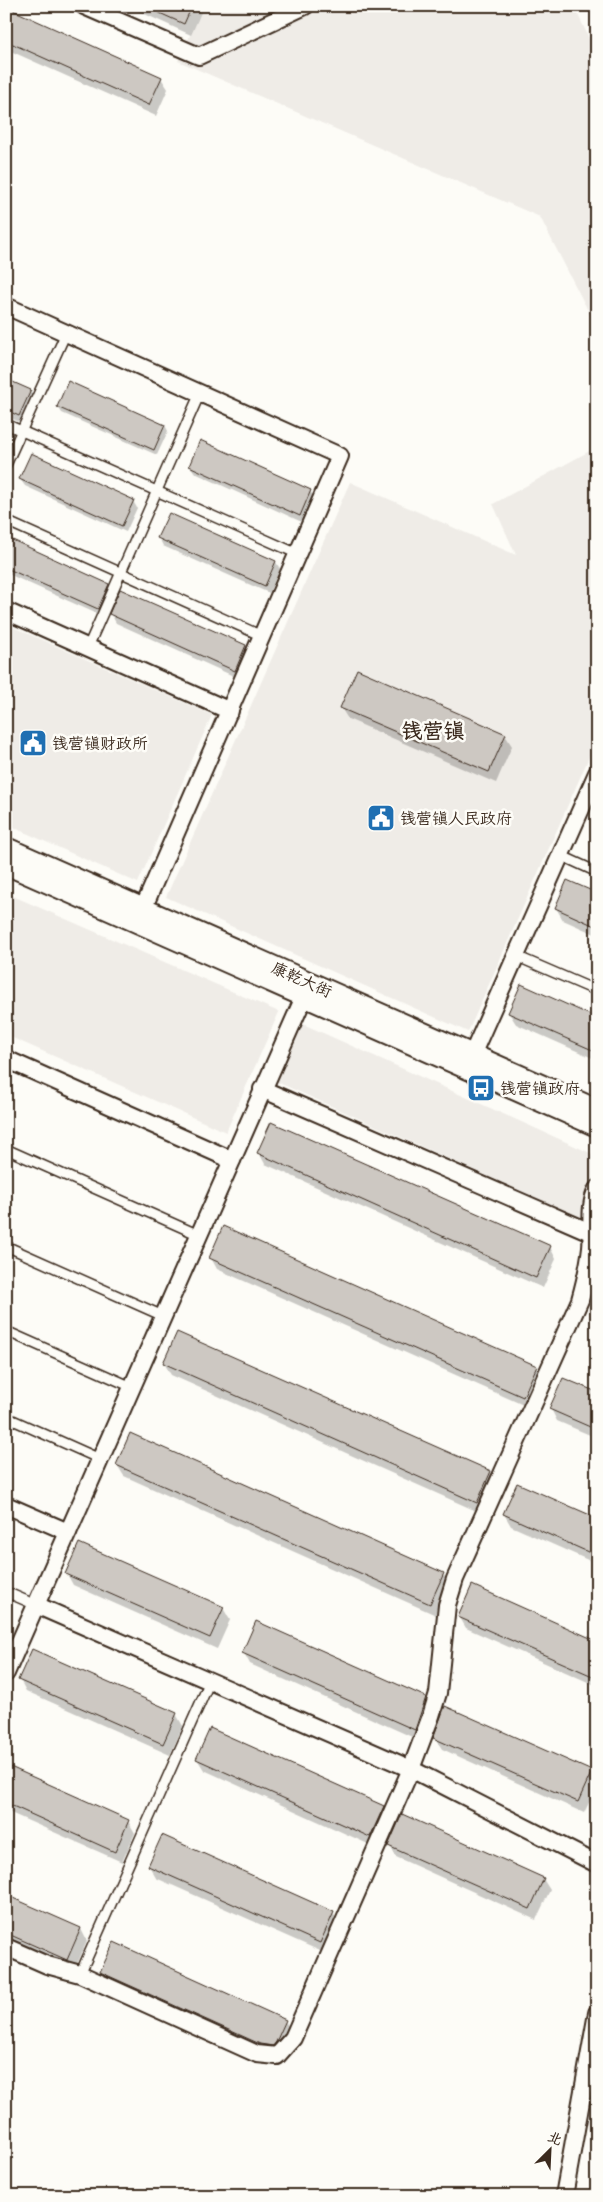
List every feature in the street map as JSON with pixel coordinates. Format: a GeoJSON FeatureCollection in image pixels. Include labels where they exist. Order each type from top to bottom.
{"type":"FeatureCollection","features":[{"type":"Feature","properties":{"kind":"street"},"geometry":{"type":"LineString","coordinates":[[84,6],[199,56],[305,6]]}},
{"type":"Feature","properties":{"kind":"street"},"geometry":{"type":"LineString","coordinates":[[6,306],[340,456],[140,916]]}},
{"type":"Feature","properties":{"kind":"street"},"geometry":{"type":"LineString","coordinates":[[6,611],[230,711]]}},
{"type":"Feature","properties":{"kind":"street"},"geometry":{"type":"LineString","coordinates":[[472,1055],[597,773]]}},
{"type":"Feature","properties":{"kind":"street","name":"康乾大街"},"geometry":{"type":"LineString","coordinates":[[6,848],[304,997],[597,1126]]}},
{"type":"Feature","properties":{"kind":"street","name":"康乾大街"},"geometry":{"type":"LineString","coordinates":[[6,864],[140,916],[472,1055],[597,1110]]}},
{"type":"Feature","properties":{"kind":"street"},"geometry":{"type":"LineString","coordinates":[[6,1673],[304,997]]}},
{"type":"Feature","properties":{"kind":"street"},"geometry":{"type":"LineString","coordinates":[[6,1059],[232,1160]]}},
{"type":"Feature","properties":{"kind":"street"},"geometry":{"type":"LineString","coordinates":[[262,1090],[594,1234]]}},
{"type":"Feature","properties":{"kind":"street"},"geometry":{"type":"LineString","coordinates":[[6,1947],[47,1965],[80,1974],[257,2054],[277,2056],[293,2038],[411,1769],[438,1692],[447,1605],[455,1579],[580,1300],[588,1272],[594,1234],[592,1200],[597,1189]]}},
{"type":"Feature","properties":{"kind":"street"},"geometry":{"type":"LineString","coordinates":[[6,1505],[68,1532]]}},
{"type":"Feature","properties":{"kind":"street"},"geometry":{"type":"LineString","coordinates":[[36,1605],[411,1769],[597,1864]]}},
{"type":"Feature","properties":{"kind":"street"},"geometry":{"type":"LineString","coordinates":[[564,2196],[597,2013]]}},
{"type":"Feature","properties":{"kind":"lane"},"geometry":{"type":"LineString","coordinates":[[6,465],[66,333]]}},
{"type":"Feature","properties":{"kind":"lane"},"geometry":{"type":"LineString","coordinates":[[88,647],[200,393]]}},
{"type":"Feature","properties":{"kind":"lane"},"geometry":{"type":"LineString","coordinates":[[6,424],[298,554]]}},
{"type":"Feature","properties":{"kind":"lane"},"geometry":{"type":"LineString","coordinates":[[6,521],[262,636]]}},
{"type":"Feature","properties":{"kind":"lane"},"geometry":{"type":"LineString","coordinates":[[560,855],[597,872]]}},
{"type":"Feature","properties":{"kind":"lane"},"geometry":{"type":"LineString","coordinates":[[516,956],[597,991]]}},
{"type":"Feature","properties":{"kind":"lane"},"geometry":{"type":"LineString","coordinates":[[6,1149],[199,1235]]}},
{"type":"Feature","properties":{"kind":"lane"},"geometry":{"type":"LineString","coordinates":[[6,1246],[164,1316]]}},
{"type":"Feature","properties":{"kind":"lane"},"geometry":{"type":"LineString","coordinates":[[6,1331],[132,1387]]}},
{"type":"Feature","properties":{"kind":"lane"},"geometry":{"type":"LineString","coordinates":[[6,1417],[100,1459]]}},
{"type":"Feature","properties":{"kind":"lane"},"geometry":{"type":"LineString","coordinates":[[6,1592],[36,1605]]}},
{"type":"Feature","properties":{"kind":"lane"},"geometry":{"type":"LineString","coordinates":[[80,1974],[210,1681]]}},
{"type":"Feature","properties":{"kind":"shaded area"},"geometry":{"type":"Polygon","coordinates":[[[204,6],[574,6],[597,55],[597,328],[540,217],[178,61],[204,6]]]}},
{"type":"Feature","properties":{"kind":"shaded area","name":"钱营镇人民政府"},"geometry":{"type":"Polygon","coordinates":[[[597,447],[597,739],[468,1032],[166,897],[350,482],[516,555],[493,504],[597,447]]]}},
{"type":"Feature","properties":{"kind":"shaded area"},"geometry":{"type":"Polygon","coordinates":[[[6,624],[212,715],[138,883],[6,824],[6,624]]]}},
{"type":"Feature","properties":{"kind":"shaded area"},"geometry":{"type":"Polygon","coordinates":[[[6,893],[279,1012],[226,1132],[6,1035],[6,893]]]}},
{"type":"Feature","properties":{"kind":"shaded area"},"geometry":{"type":"Polygon","coordinates":[[[303,1024],[597,1156],[597,1225],[277,1082],[303,1024]]]}},
{"type":"Feature","properties":{"kind":"building"},"geometry":{"type":"Polygon","coordinates":[[[144,6],[192,6],[184,24],[144,6]]]}},
{"type":"Feature","properties":{"kind":"building"},"geometry":{"type":"Polygon","coordinates":[[[6,7],[162,77],[149,105],[6,41],[6,7]]]}},
{"type":"Feature","properties":{"kind":"building"},"geometry":{"type":"Polygon","coordinates":[[[6,379],[31,390],[19,416],[6,410],[6,379]]]}},
{"type":"Feature","properties":{"kind":"building"},"geometry":{"type":"Polygon","coordinates":[[[68,381],[165,425],[154,450],[57,407],[68,381]]]}},
{"type":"Feature","properties":{"kind":"building"},"geometry":{"type":"Polygon","coordinates":[[[200,440],[311,490],[300,516],[189,466],[200,440]]]}},
{"type":"Feature","properties":{"kind":"building"},"geometry":{"type":"Polygon","coordinates":[[[31,453],[134,500],[122,526],[19,479],[31,453]]]}},
{"type":"Feature","properties":{"kind":"building"},"geometry":{"type":"Polygon","coordinates":[[[169,513],[276,561],[265,586],[157,538],[169,513]]]}},
{"type":"Feature","properties":{"kind":"building"},"geometry":{"type":"Polygon","coordinates":[[[6,537],[109,584],[98,609],[6,568],[6,537]]]}},
{"type":"Feature","properties":{"kind":"building"},"geometry":{"type":"Polygon","coordinates":[[[120,589],[246,645],[235,671],[109,614],[120,589]]]}},
{"type":"Feature","properties":{"kind":"building","name":"钱营镇人民政府"},"geometry":{"type":"Polygon","coordinates":[[[357,669],[506,734],[489,772],[340,708],[357,669]]]}},
{"type":"Feature","properties":{"kind":"building"},"geometry":{"type":"Polygon","coordinates":[[[567,880],[597,893],[597,927],[555,908],[567,880]]]}},
{"type":"Feature","properties":{"kind":"building"},"geometry":{"type":"Polygon","coordinates":[[[521,984],[597,1018],[597,1052],[508,1013],[521,984]]]}},
{"type":"Feature","properties":{"kind":"building"},"geometry":{"type":"Polygon","coordinates":[[[271,1122],[551,1246],[536,1278],[257,1153],[271,1122]]]}},
{"type":"Feature","properties":{"kind":"building"},"geometry":{"type":"Polygon","coordinates":[[[223,1226],[537,1366],[523,1397],[209,1258],[223,1226]]]}},
{"type":"Feature","properties":{"kind":"building"},"geometry":{"type":"Polygon","coordinates":[[[177,1332],[491,1471],[477,1503],[163,1363],[177,1332]]]}},
{"type":"Feature","properties":{"kind":"building"},"geometry":{"type":"Polygon","coordinates":[[[563,1378],[597,1392],[597,1430],[549,1409],[563,1378]]]}},
{"type":"Feature","properties":{"kind":"building"},"geometry":{"type":"Polygon","coordinates":[[[130,1433],[444,1573],[430,1604],[116,1465],[130,1433]]]}},
{"type":"Feature","properties":{"kind":"building"},"geometry":{"type":"Polygon","coordinates":[[[517,1483],[597,1518],[597,1556],[503,1514],[517,1483]]]}},
{"type":"Feature","properties":{"kind":"building"},"geometry":{"type":"Polygon","coordinates":[[[79,1543],[224,1607],[210,1638],[65,1574],[79,1543]]]}},
{"type":"Feature","properties":{"kind":"building"},"geometry":{"type":"Polygon","coordinates":[[[472,1585],[597,1641],[597,1678],[458,1617],[472,1585]]]}},
{"type":"Feature","properties":{"kind":"building"},"geometry":{"type":"Polygon","coordinates":[[[256,1621],[426,1697],[415,1730],[242,1653],[256,1621]]]}},
{"type":"Feature","properties":{"kind":"building"},"geometry":{"type":"Polygon","coordinates":[[[32,1649],[177,1713],[163,1744],[18,1680],[32,1649]]]}},
{"type":"Feature","properties":{"kind":"building"},"geometry":{"type":"Polygon","coordinates":[[[445,1706],[592,1771],[578,1802],[433,1738],[445,1706]]]}},
{"type":"Feature","properties":{"kind":"building"},"geometry":{"type":"Polygon","coordinates":[[[210,1728],[384,1806],[370,1837],[196,1759],[210,1728]]]}},
{"type":"Feature","properties":{"kind":"building"},"geometry":{"type":"Polygon","coordinates":[[[6,1765],[129,1820],[115,1852],[6,1803],[6,1765]]]}},
{"type":"Feature","properties":{"kind":"building"},"geometry":{"type":"Polygon","coordinates":[[[402,1814],[544,1878],[530,1909],[388,1846],[402,1814]]]}},
{"type":"Feature","properties":{"kind":"building"},"geometry":{"type":"Polygon","coordinates":[[[162,1835],[334,1912],[320,1943],[148,1866],[162,1835]]]}},
{"type":"Feature","properties":{"kind":"building"},"geometry":{"type":"Polygon","coordinates":[[[6,1895],[81,1928],[67,1960],[6,1933],[6,1895]]]}},
{"type":"Feature","properties":{"kind":"building"},"geometry":{"type":"Polygon","coordinates":[[[114,1942],[286,2020],[276,2042],[273,2046],[260,2044],[100,1972],[114,1942]]]}},
{"type":"Feature","properties":{"kind":"place","name":"钱营镇财政所"},"geometry":{"type":"Point","coordinates":[33,743]}},
{"type":"Feature","properties":{"kind":"place","name":"钱营镇人民政府"},"geometry":{"type":"Point","coordinates":[381,818]}},
{"type":"Feature","properties":{"kind":"place","name":"钱营镇政府"},"geometry":{"type":"Point","coordinates":[481,1088]}},
{"type":"Feature","properties":{"kind":"district","name":"钱营镇"},"geometry":{"type":"Point","coordinates":[433,731]}}]}
